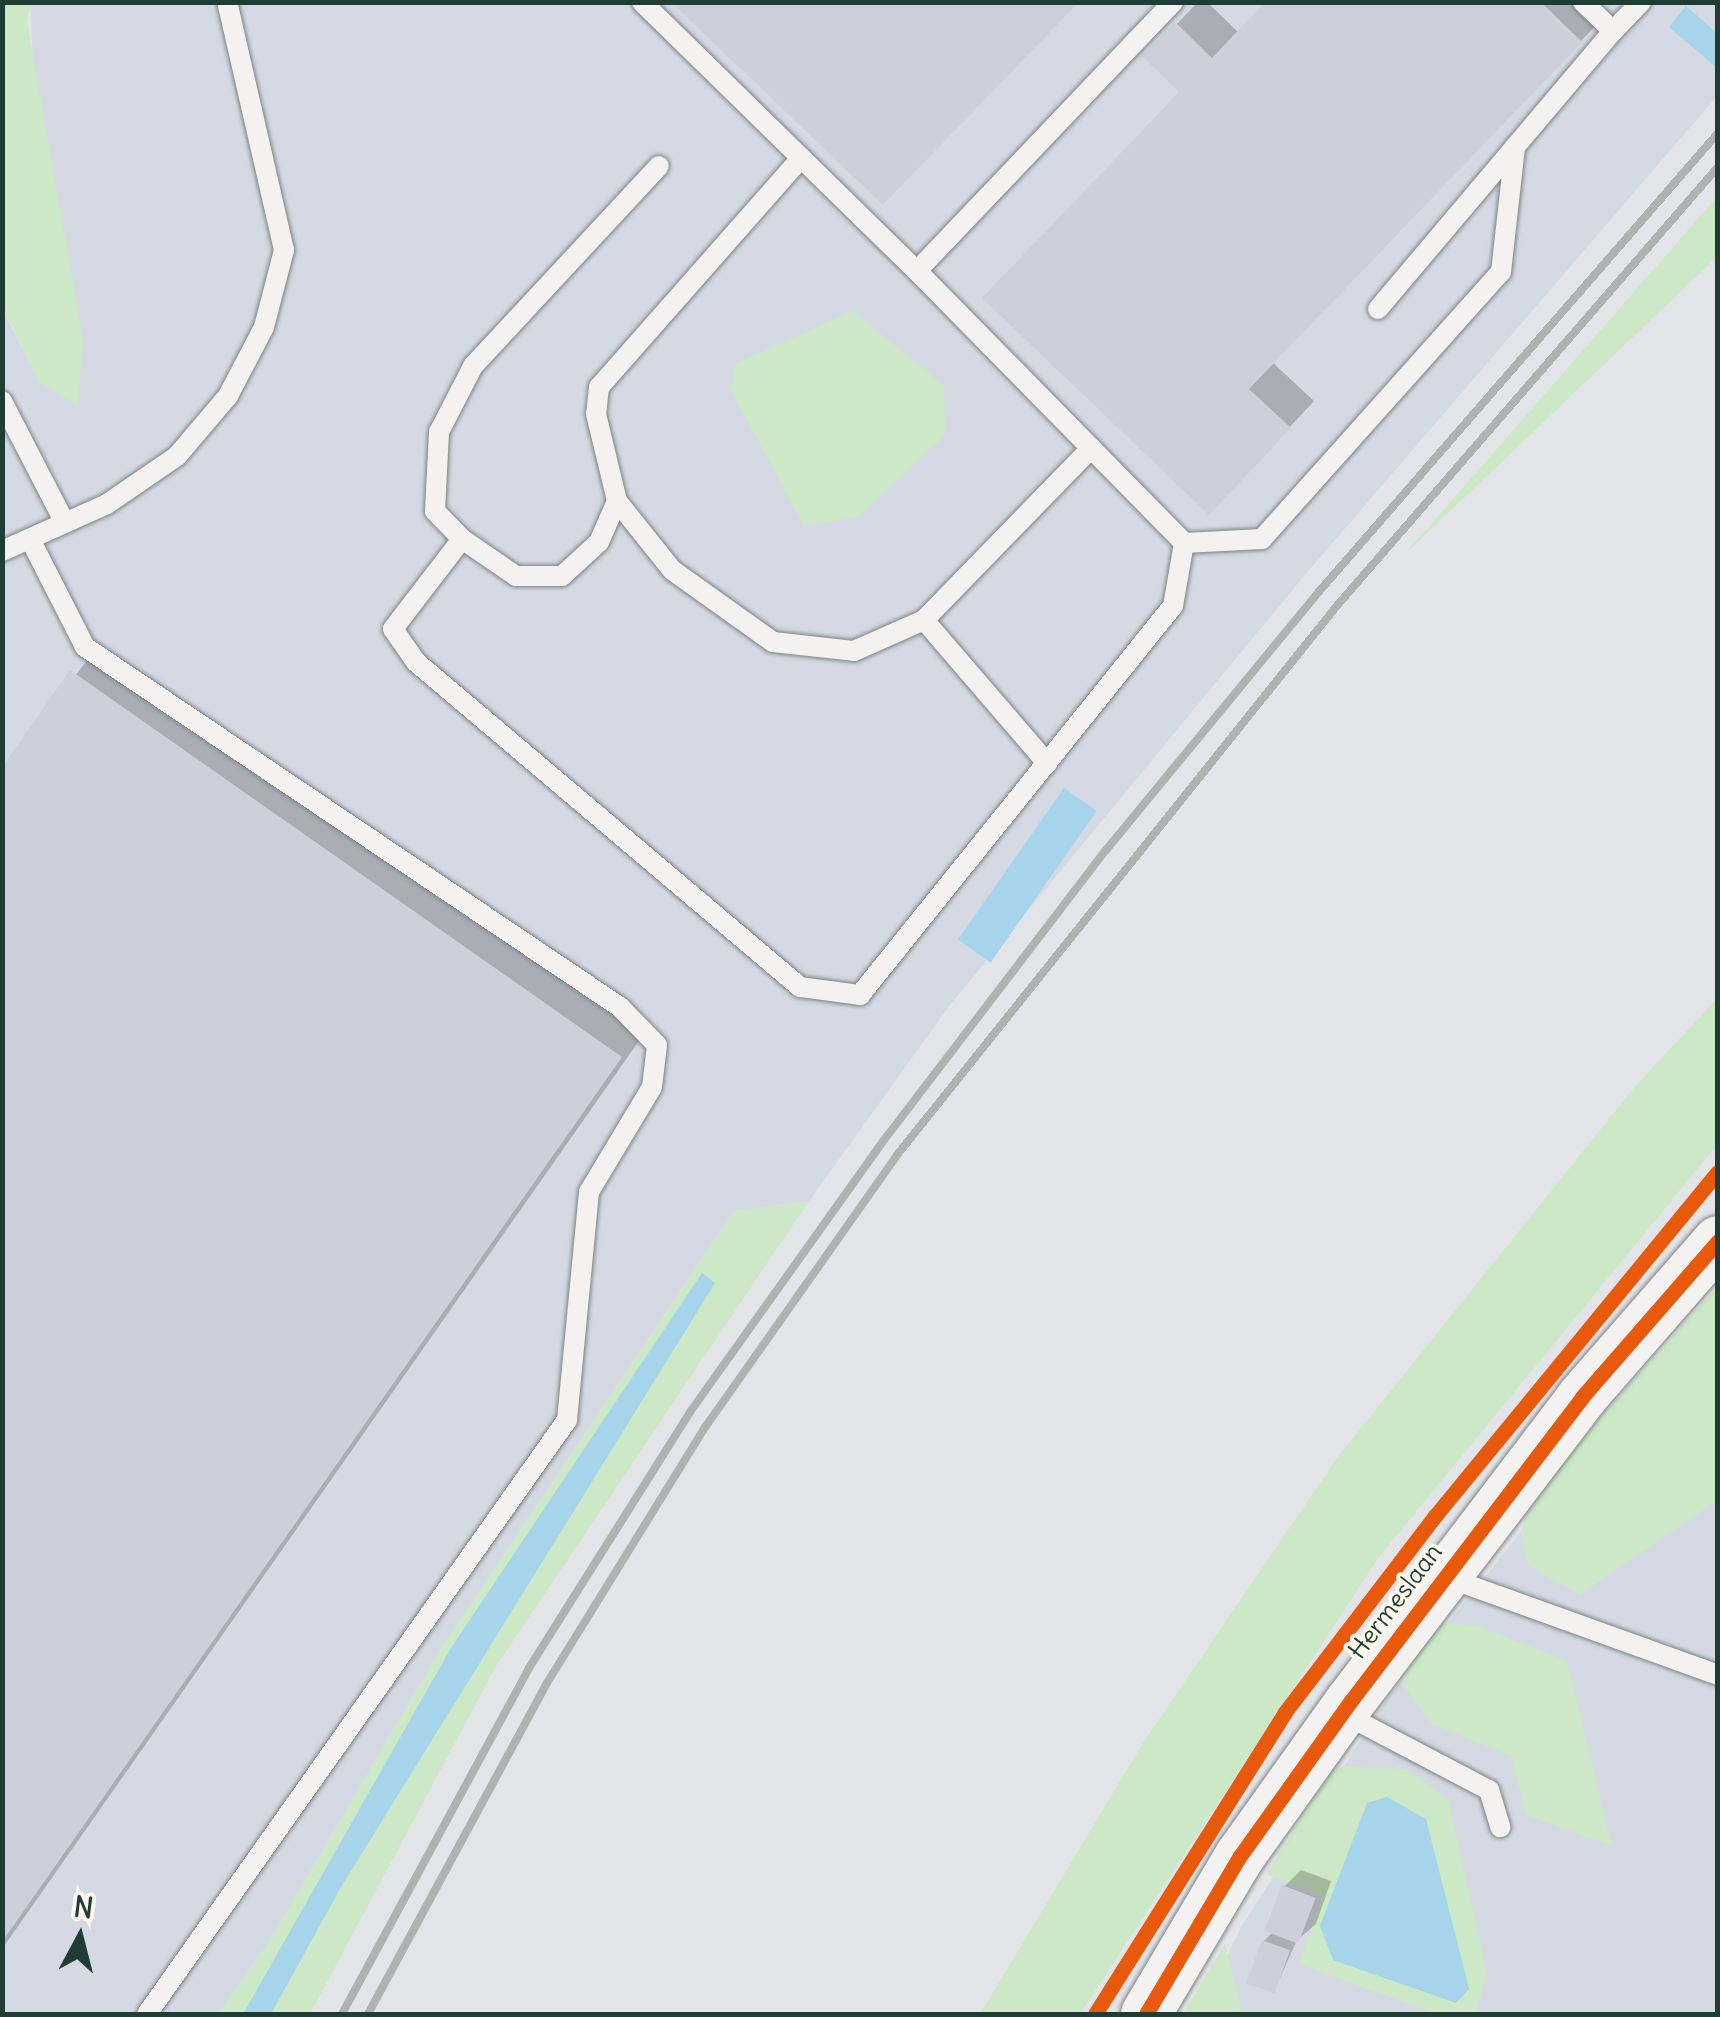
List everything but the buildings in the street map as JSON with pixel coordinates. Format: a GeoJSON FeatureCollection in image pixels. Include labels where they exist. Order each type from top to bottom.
{"type":"FeatureCollection","features":[{"type":"Feature","properties":{"kind":"street","name":"Hermeslaan"},"geometry":{"type":"LineString","coordinates":[[1146,2014],[1240,1856],[1342,1713],[1582,1396],[1718,1241]]}},
{"type":"Feature","properties":{"kind":"lane"},"geometry":{"type":"LineString","coordinates":[[2,551],[108,504],[177,456],[228,396],[264,327],[284,250],[227,2]]}},
{"type":"Feature","properties":{"kind":"lane"},"geometry":{"type":"LineString","coordinates":[[642,2],[917,271],[1184,544]]}},
{"type":"Feature","properties":{"kind":"lane"},"geometry":{"type":"LineString","coordinates":[[917,271],[1173,2]]}},
{"type":"Feature","properties":{"kind":"lane"},"geometry":{"type":"LineString","coordinates":[[1583,2],[1613,31]]}},
{"type":"Feature","properties":{"kind":"lane"},"geometry":{"type":"LineString","coordinates":[[1378,310],[1641,2]]}},
{"type":"Feature","properties":{"kind":"lane"},"geometry":{"type":"LineString","coordinates":[[1184,544],[1262,538],[1501,272],[1515,147]]}},
{"type":"Feature","properties":{"kind":"lane"},"geometry":{"type":"LineString","coordinates":[[802,158],[598,386],[596,414],[617,501],[672,570],[773,642],[854,652],[924,620],[1091,448]]}},
{"type":"Feature","properties":{"kind":"lane"},"geometry":{"type":"LineString","coordinates":[[617,501],[599,542],[562,576],[516,576],[462,539],[436,511],[438,432],[473,366],[658,166]]}},
{"type":"Feature","properties":{"kind":"lane"},"geometry":{"type":"LineString","coordinates":[[2,402],[65,523]]}},
{"type":"Feature","properties":{"kind":"lane"},"geometry":{"type":"LineString","coordinates":[[30,539],[85,647],[620,1007],[657,1045],[652,1087],[589,1192],[567,1420],[147,2014]]}},
{"type":"Feature","properties":{"kind":"lane"},"geometry":{"type":"LineString","coordinates":[[462,539],[393,629],[416,662],[800,987],[860,994],[1173,606],[1184,544]]}},
{"type":"Feature","properties":{"kind":"lane"},"geometry":{"type":"LineString","coordinates":[[924,620],[1047,764]]}},
{"type":"Feature","properties":{"kind":"lane"},"geometry":{"type":"LineString","coordinates":[[1445,1577],[1718,1675]]}},
{"type":"Feature","properties":{"kind":"lane"},"geometry":{"type":"LineString","coordinates":[[1342,1713],[1489,1790],[1500,1827]]}},
{"type":"Feature","properties":{"kind":"shaded area"},"geometry":{"type":"Polygon","coordinates":[[[31,3],[1717,3],[1717,96],[1299,582],[950,1005],[809,1201],[734,1211],[442,1647],[269,1942],[218,2014],[3,2014],[2,308],[40,383],[31,3]]]}},
{"type":"Feature","properties":{"kind":"shaded area"},"geometry":{"type":"Polygon","coordinates":[[[1717,1500],[1717,2014],[1198,2014],[1243,1924],[1389,1696],[1521,1532],[1528,1565],[1580,1594],[1717,1500]]]}},
{"type":"Feature","properties":{"kind":"green space"},"geometry":{"type":"Polygon","coordinates":[[[3,2],[31,3],[27,21],[83,338],[78,406],[40,383],[3,308],[3,2]]]}},
{"type":"Feature","properties":{"kind":"green space"},"geometry":{"type":"Polygon","coordinates":[[[1717,197],[1717,257],[1405,554],[1717,197]]]}},
{"type":"Feature","properties":{"kind":"green space"},"geometry":{"type":"Polygon","coordinates":[[[853,311],[944,386],[945,435],[858,517],[804,526],[731,390],[735,364],[853,311]]]}},
{"type":"Feature","properties":{"kind":"green space"},"geometry":{"type":"Polygon","coordinates":[[[1717,999],[1717,1145],[1379,1557],[1080,2014],[980,2014],[1143,1743],[1337,1458],[1637,1084],[1717,999]]]}},
{"type":"Feature","properties":{"kind":"green space"},"geometry":{"type":"Polygon","coordinates":[[[809,1201],[496,1666],[310,2014],[218,2014],[269,1942],[442,1647],[734,1211],[809,1201]]]}},
{"type":"Feature","properties":{"kind":"green space"},"geometry":{"type":"Polygon","coordinates":[[[1717,1287],[1717,1500],[1580,1594],[1528,1565],[1521,1532],[1534,1492],[1717,1287]]]}},
{"type":"Feature","properties":{"kind":"green space"},"geometry":{"type":"Polygon","coordinates":[[[1433,1623],[1475,1625],[1567,1661],[1612,1846],[1526,1815],[1511,1756],[1432,1724],[1403,1685],[1410,1652],[1433,1623]]]}},
{"type":"Feature","properties":{"kind":"green space"},"geometry":{"type":"Polygon","coordinates":[[[1334,1766],[1406,1769],[1448,1799],[1487,1972],[1476,2014],[1437,2014],[1299,1964],[1322,1896],[1267,1874],[1334,1766]]]}},
{"type":"Feature","properties":{"kind":"green space"},"geometry":{"type":"Polygon","coordinates":[[[1225,1944],[1242,2011],[1183,2014],[1225,1944]]]}},
{"type":"Feature","properties":{"kind":"water"},"geometry":{"type":"Polygon","coordinates":[[[1686,6],[1717,33],[1717,68],[1669,27],[1686,6]]]}},
{"type":"Feature","properties":{"kind":"water"},"geometry":{"type":"Polygon","coordinates":[[[1064,788],[1097,811],[991,962],[958,940],[1064,788]]]}},
{"type":"Feature","properties":{"kind":"water"},"geometry":{"type":"Polygon","coordinates":[[[702,1273],[715,1283],[341,1887],[271,2014],[243,2014],[451,1648],[702,1273]]]}},
{"type":"Feature","properties":{"kind":"water"},"geometry":{"type":"Polygon","coordinates":[[[1387,1797],[1426,1819],[1469,1989],[1456,2003],[1333,1960],[1320,1926],[1367,1803],[1387,1797]]]}},
{"type":"Feature","properties":{"kind":"railway"},"geometry":{"type":"LineString","coordinates":[[342,2014],[529,1668],[690,1412],[881,1144],[1106,850],[1316,595],[1718,133]]}},
{"type":"Feature","properties":{"kind":"railway"},"geometry":{"type":"LineString","coordinates":[[368,2014],[547,1683],[706,1426],[897,1155],[1335,608],[1718,167]]}},
{"type":"Feature","properties":{"kind":"cycle path"},"geometry":{"type":"LineString","coordinates":[[1095,2014],[1285,1712],[1435,1516],[1718,1172]]}},
{"type":"Feature","properties":{"kind":"cycle path"},"geometry":{"type":"LineString","coordinates":[[1146,2014],[1240,1856],[1350,1702],[1582,1397],[1718,1241]]}}]}
